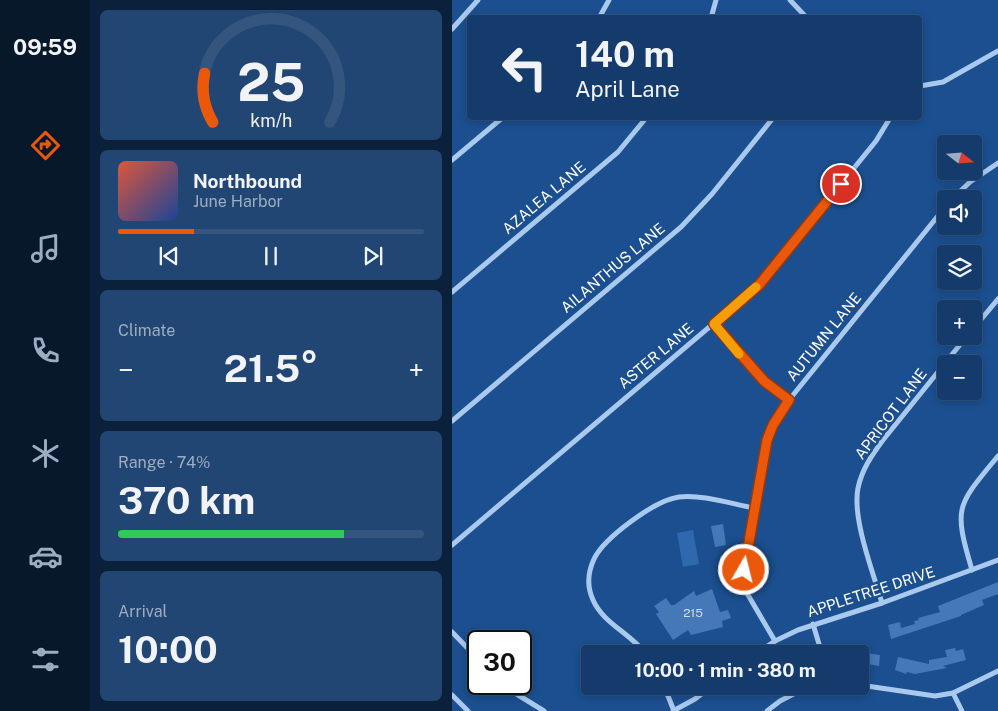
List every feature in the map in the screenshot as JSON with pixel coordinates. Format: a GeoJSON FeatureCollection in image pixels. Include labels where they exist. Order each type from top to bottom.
{"type":"FeatureCollection","features":[{"type":"Feature","properties":{"kind":"street"},"geometry":{"type":"LineString","coordinates":[[452,29],[478,0]]}},
{"type":"Feature","properties":{"kind":"street"},"geometry":{"type":"LineString","coordinates":[[600,15],[609,0]]}},
{"type":"Feature","properties":{"kind":"street"},"geometry":{"type":"LineString","coordinates":[[712,15],[716,0]]}},
{"type":"Feature","properties":{"kind":"street"},"geometry":{"type":"LineString","coordinates":[[790,0],[804,15]]}},
{"type":"Feature","properties":{"kind":"street"},"geometry":{"type":"LineString","coordinates":[[922,86],[943,82],[998,51]]}},
{"type":"Feature","properties":{"kind":"street"},"geometry":{"type":"LineString","coordinates":[[452,160],[500,120]]}},
{"type":"Feature","properties":{"kind":"street","name":"AZALEA LANE"},"geometry":{"type":"LineString","coordinates":[[452,292],[618,152],[644,120]]}},
{"type":"Feature","properties":{"kind":"street","name":"AILANTHUS LANE"},"geometry":{"type":"LineString","coordinates":[[452,421],[681,227],[712,194],[771,120]]}},
{"type":"Feature","properties":{"kind":"street","name":"ASTER LANE"},"geometry":{"type":"LineString","coordinates":[[452,545],[759,285],[876,141],[889,120]]}},
{"type":"Feature","properties":{"kind":"street"},"geometry":{"type":"LineString","coordinates":[[962,190],[998,163]]}},
{"type":"Feature","properties":{"kind":"street","name":"AUTUMN LANE"},"geometry":{"type":"LineString","coordinates":[[775,641],[754,608],[745,584],[746,555],[767,440],[773,425],[789,400],[937,217]]}},
{"type":"Feature","properties":{"kind":"street"},"geometry":{"type":"LineString","coordinates":[[982,318],[998,299]]}},
{"type":"Feature","properties":{"kind":"street"},"geometry":{"type":"LineString","coordinates":[[714,324],[764,381],[789,400]]}},
{"type":"Feature","properties":{"kind":"street","name":"APRICOT LANE"},"geometry":{"type":"LineString","coordinates":[[882,603],[858,513],[858,488],[861,477],[883,440],[960,345]]}},
{"type":"Feature","properties":{"kind":"street"},"geometry":{"type":"LineString","coordinates":[[972,570],[960,526],[960,511],[968,493],[998,456]]}},
{"type":"Feature","properties":{"kind":"street"},"geometry":{"type":"LineString","coordinates":[[638,645],[604,616],[589,590],[589,576],[594,558],[601,549],[642,514],[658,503],[668,499],[691,497],[754,508]]}},
{"type":"Feature","properties":{"kind":"street","name":"APPLETREE DRIVE"},"geometry":{"type":"LineString","coordinates":[[769,645],[813,624],[882,603],[998,560]]}},
{"type":"Feature","properties":{"kind":"street"},"geometry":{"type":"LineString","coordinates":[[813,624],[819,645]]}},
{"type":"Feature","properties":{"kind":"street"},"geometry":{"type":"LineString","coordinates":[[452,632],[467,648]]}},
{"type":"Feature","properties":{"kind":"street"},"geometry":{"type":"LineString","coordinates":[[869,687],[921,696],[935,696],[953,692],[998,671]]}},
{"type":"Feature","properties":{"kind":"street"},"geometry":{"type":"LineString","coordinates":[[953,692],[962,711]]}},
{"type":"Feature","properties":{"kind":"street"},"geometry":{"type":"LineString","coordinates":[[452,695],[468,711]]}},
{"type":"Feature","properties":{"kind":"street"},"geometry":{"type":"LineString","coordinates":[[518,695],[544,711]]}},
{"type":"Feature","properties":{"kind":"street"},"geometry":{"type":"LineString","coordinates":[[668,695],[674,711],[700,695]]}},
{"type":"Feature","properties":{"kind":"street"},"geometry":{"type":"LineString","coordinates":[[767,711],[791,695]]}},
{"type":"Feature","properties":{"kind":"shaded area"},"geometry":{"type":"Polygon","coordinates":[[[693,530],[699,564],[683,567],[677,533],[693,530]]]}},
{"type":"Feature","properties":{"kind":"building"},"geometry":{"type":"Polygon","coordinates":[[[723,524],[726,545],[715,547],[711,526],[723,524]]]}},
{"type":"Feature","properties":{"kind":"building"},"geometry":{"type":"Polygon","coordinates":[[[998,582],[998,594],[982,600],[984,605],[961,616],[891,639],[888,625],[900,622],[901,628],[915,624],[914,621],[919,620],[918,618],[940,612],[938,606],[998,582]]]}},
{"type":"Feature","properties":{"kind":"building"},"geometry":{"type":"Polygon","coordinates":[[[712,589],[720,612],[728,610],[731,618],[722,621],[723,627],[691,635],[688,630],[673,640],[656,614],[659,612],[654,606],[666,598],[671,605],[674,605],[694,591],[696,596],[712,589]]]}},
{"type":"Feature","properties":{"kind":"building"},"geometry":{"type":"Polygon","coordinates":[[[955,648],[956,651],[963,649],[966,660],[943,666],[947,668],[915,674],[907,672],[906,674],[895,670],[898,657],[929,664],[929,660],[947,657],[945,650],[955,648]]]}},
{"type":"Feature","properties":{"kind":"building"},"geometry":{"type":"Polygon","coordinates":[[[869,653],[880,655],[879,666],[869,664],[869,653]]]}},
{"type":"Feature","properties":{"kind":"slow traffic"},"geometry":{"type":"LineString","coordinates":[[739,354],[714,324],[756,287]]}},
{"type":"Feature","properties":{"kind":"route"},"geometry":{"type":"LineString","coordinates":[[744,570],[767,440],[780,412],[789,400],[764,381],[714,324],[759,285],[841,184]]}}]}
